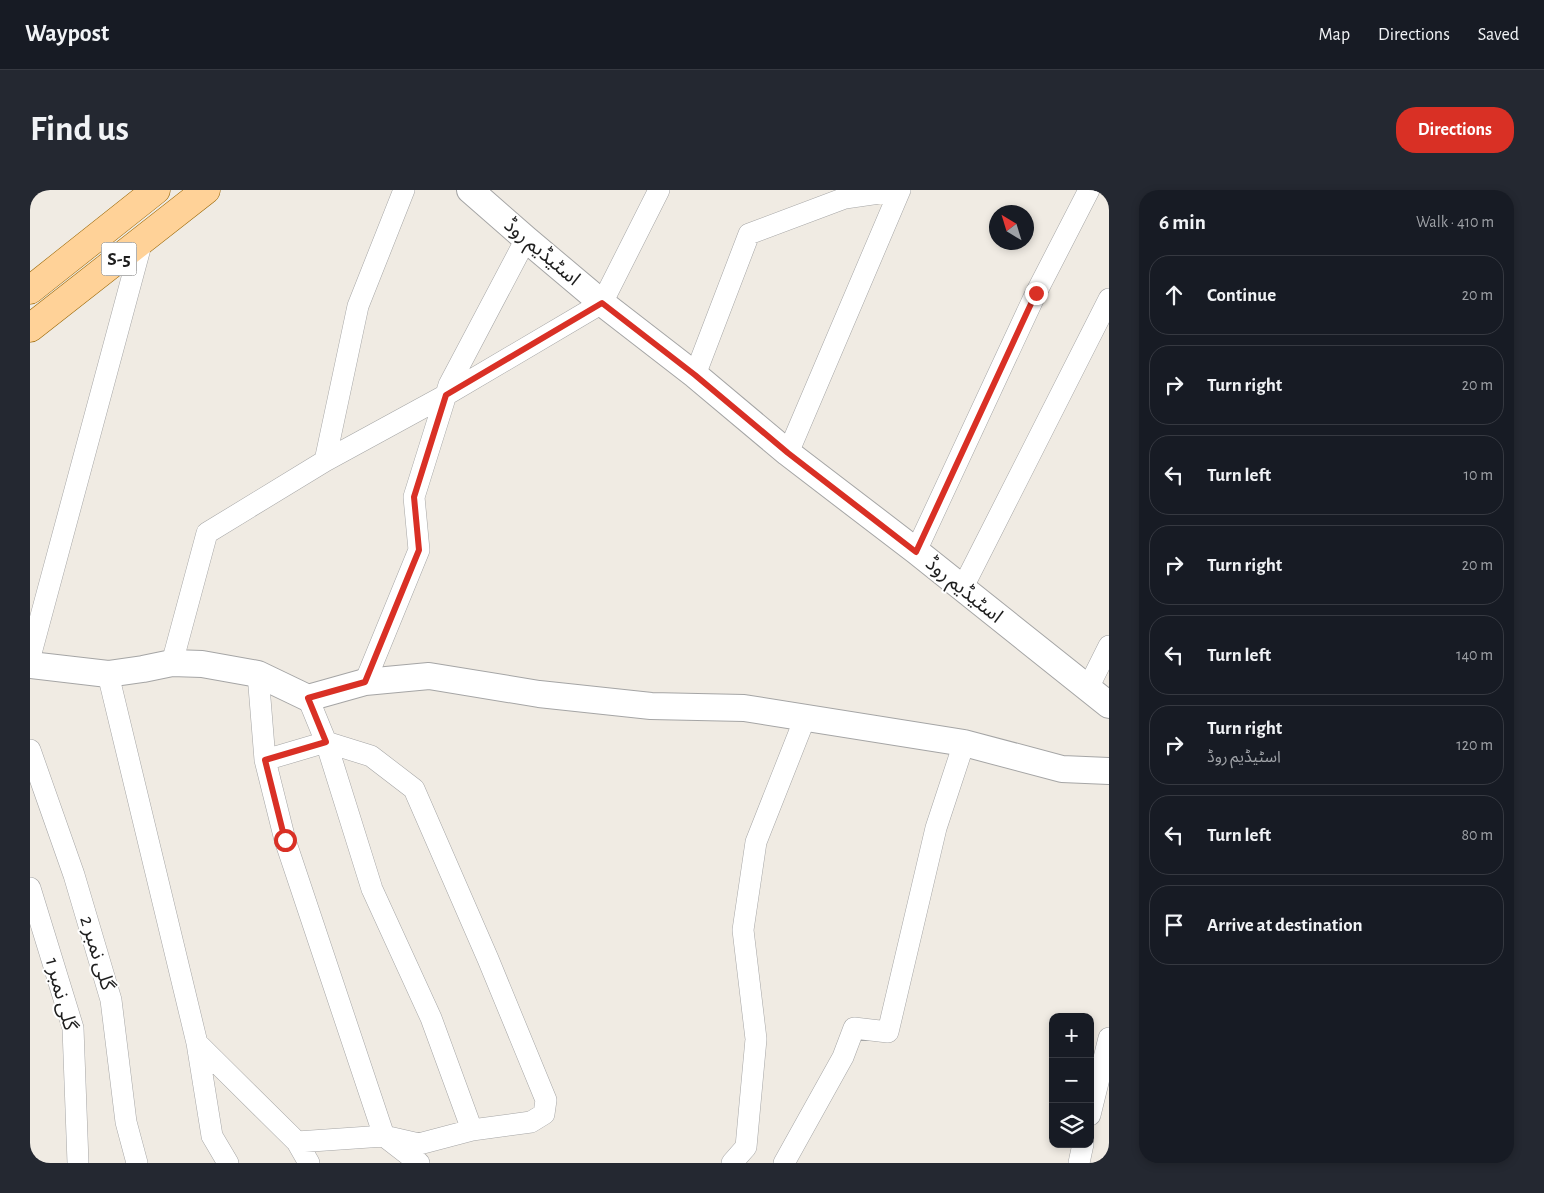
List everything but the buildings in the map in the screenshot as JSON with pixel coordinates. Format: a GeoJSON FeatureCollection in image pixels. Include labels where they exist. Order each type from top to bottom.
{"type":"FeatureCollection","features":[{"type":"Feature","properties":{"kind":"main road","name":"S-5"},"geometry":{"type":"LineString","coordinates":[[30,290],[156,190]]}},
{"type":"Feature","properties":{"kind":"main road","name":"S-5"},"geometry":{"type":"LineString","coordinates":[[30,328],[206,190]]}},
{"type":"Feature","properties":{"kind":"main road"},"geometry":{"type":"LineString","coordinates":[[97,237],[116,261]]}},
{"type":"Feature","properties":{"kind":"street"},"geometry":{"type":"LineString","coordinates":[[324,461],[358,306],[404,190]]}},
{"type":"Feature","properties":{"kind":"street","name":"اسٹیڈیم روڈ"},"geometry":{"type":"LineString","coordinates":[[470,190],[602,303],[695,375],[788,453],[1109,705]]}},
{"type":"Feature","properties":{"kind":"street"},"geometry":{"type":"LineString","coordinates":[[172,663],[207,533],[324,461],[446,395],[602,303],[659,190]]}},
{"type":"Feature","properties":{"kind":"street"},"geometry":{"type":"LineString","coordinates":[[695,375],[748,234],[845,198],[900,190]]}},
{"type":"Feature","properties":{"kind":"street"},"geometry":{"type":"LineString","coordinates":[[788,453],[900,190]]}},
{"type":"Feature","properties":{"kind":"street"},"geometry":{"type":"LineString","coordinates":[[916,552],[1036,293],[1089,190]]}},
{"type":"Feature","properties":{"kind":"street"},"geometry":{"type":"LineString","coordinates":[[365,682],[419,550],[414,497],[449,385],[526,239]]}},
{"type":"Feature","properties":{"kind":"street"},"geometry":{"type":"LineString","coordinates":[[30,657],[142,241]]}},
{"type":"Feature","properties":{"kind":"street"},"geometry":{"type":"LineString","coordinates":[[962,589],[1109,299]]}},
{"type":"Feature","properties":{"kind":"street"},"geometry":{"type":"LineString","coordinates":[[1088,688],[1109,646]]}},
{"type":"Feature","properties":{"kind":"street"},"geometry":{"type":"LineString","coordinates":[[30,665],[108,674],[172,663],[202,664],[258,674],[308,698],[365,682],[429,676],[558,696],[651,706],[744,708],[964,743],[1062,769],[1109,771]]}},
{"type":"Feature","properties":{"kind":"street"},"geometry":{"type":"LineString","coordinates":[[108,674],[196,1043],[212,1136],[228,1163]]}},
{"type":"Feature","properties":{"kind":"street"},"geometry":{"type":"LineString","coordinates":[[258,674],[265,760],[285,840],[384,1136],[418,1163]]}},
{"type":"Feature","properties":{"kind":"street"},"geometry":{"type":"LineString","coordinates":[[308,698],[326,742],[372,889],[431,1018],[472,1130]]}},
{"type":"Feature","properties":{"kind":"street"},"geometry":{"type":"LineString","coordinates":[[732,1163],[746,1147],[756,1039],[743,930],[756,842],[806,718]]}},
{"type":"Feature","properties":{"kind":"street"},"geometry":{"type":"LineString","coordinates":[[265,760],[326,742],[372,756],[414,789],[488,959],[546,1100],[544,1114],[531,1122],[472,1130],[419,1144],[384,1136],[297,1142]]}},
{"type":"Feature","properties":{"kind":"street"},"geometry":{"type":"LineString","coordinates":[[784,1163],[843,1057],[854,1028],[888,1032],[936,828],[964,743]]}},
{"type":"Feature","properties":{"kind":"street","name":"گلی نمبر 2"},"geometry":{"type":"LineString","coordinates":[[30,750],[74,875],[111,1000],[126,1122],[137,1163]]}},
{"type":"Feature","properties":{"kind":"street","name":"گلی نمبر 1"},"geometry":{"type":"LineString","coordinates":[[30,888],[73,1028],[78,1163]]}},
{"type":"Feature","properties":{"kind":"street"},"geometry":{"type":"LineString","coordinates":[[1093,1103],[1109,1038]]}},
{"type":"Feature","properties":{"kind":"street"},"geometry":{"type":"LineString","coordinates":[[196,1043],[297,1142],[309,1163]]}},
{"type":"Feature","properties":{"kind":"street"},"geometry":{"type":"LineString","coordinates":[[1080,1163],[1082,1148]]}},
{"type":"Feature","properties":{"kind":"path"},"geometry":{"type":"LineString","coordinates":[[30,201],[33,190]]}},
{"type":"Feature","properties":{"kind":"route"},"geometry":{"type":"LineString","coordinates":[[285,840],[265,760],[326,742],[308,698],[365,682],[419,550],[414,497],[446,395],[602,303],[695,375],[788,453],[916,552],[1036,293]]}}]}
